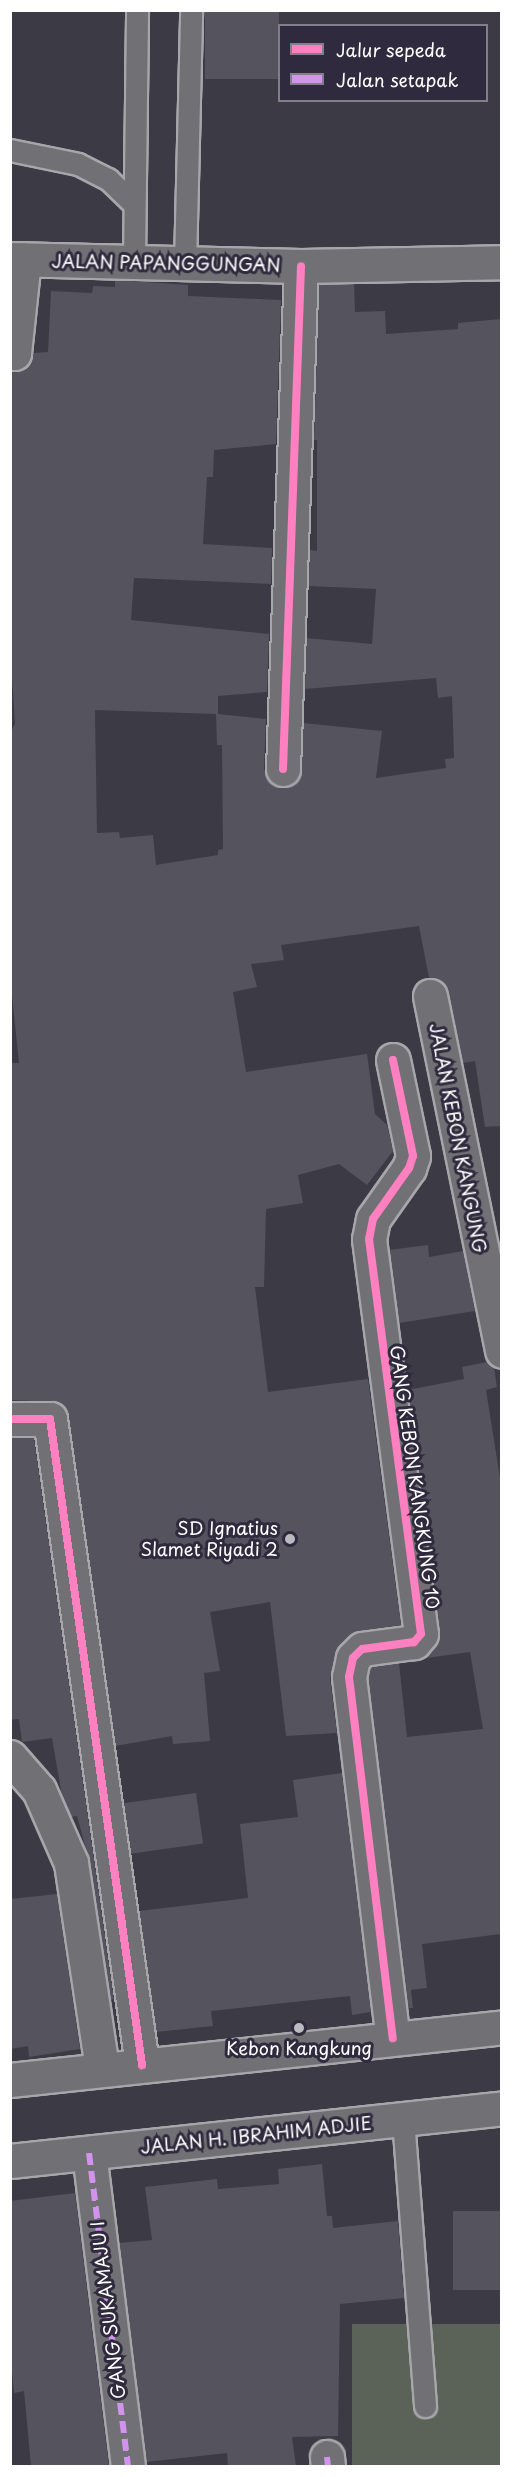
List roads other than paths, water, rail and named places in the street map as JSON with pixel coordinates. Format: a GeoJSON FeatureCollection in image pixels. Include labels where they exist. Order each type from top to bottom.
{"type":"FeatureCollection","features":[{"type":"Feature","properties":{"kind":"street","name":"JALAN PAPANGGUNGAN"},"geometry":{"type":"LineString","coordinates":[[17,259],[301,266],[501,262]]}},
{"type":"Feature","properties":{"kind":"street"},"geometry":{"type":"LineString","coordinates":[[10,353],[14,353],[17,259]]}},
{"type":"Feature","properties":{"kind":"street"},"geometry":{"type":"LineString","coordinates":[[283,769],[301,266]]}},
{"type":"Feature","properties":{"kind":"street","name":"JALAN KEBON KANGUNG"},"geometry":{"type":"LineString","coordinates":[[430,996],[501,1351]]}},
{"type":"Feature","properties":{"kind":"street","name":"GANG KEBON KANGKUNG 10"},"geometry":{"type":"LineString","coordinates":[[393,1060],[413,1156],[409,1168],[373,1219],[369,1239],[421,1634],[414,1642],[362,1649],[353,1658],[349,1677],[393,2038]]}},
{"type":"Feature","properties":{"kind":"street"},"geometry":{"type":"LineString","coordinates":[[10,1419],[50,1419],[142,2065]]}},
{"type":"Feature","properties":{"kind":"street"},"geometry":{"type":"LineString","coordinates":[[10,1757],[39,1790],[71,1863],[102,2069]]}},
{"type":"Feature","properties":{"kind":"street"},"geometry":{"type":"LineString","coordinates":[[10,2080],[501,2027]]}},
{"type":"Feature","properties":{"kind":"street","name":"JALAN H. IBRAHIM ADJIE"},"geometry":{"type":"LineString","coordinates":[[10,2161],[501,2108]]}},
{"type":"Feature","properties":{"kind":"street","name":"GANG SUKAMAJU I"},"geometry":{"type":"LineString","coordinates":[[89,2153],[128,2466]]}},
{"type":"Feature","properties":{"kind":"lane"},"geometry":{"type":"LineString","coordinates":[[134,262],[137,10]]}},
{"type":"Feature","properties":{"kind":"lane"},"geometry":{"type":"LineString","coordinates":[[185,264],[190,10]]}},
{"type":"Feature","properties":{"kind":"lane"},"geometry":{"type":"LineString","coordinates":[[10,150],[78,164],[108,179],[134,204]]}},
{"type":"Feature","properties":{"kind":"lane"},"geometry":{"type":"LineString","coordinates":[[403,2119],[425,2406]]}},
{"type":"Feature","properties":{"kind":"place","name":"SD Ignatius Slamet Riyadi 2"},"geometry":{"type":"Point","coordinates":[290,1539]}},
{"type":"Feature","properties":{"kind":"place","name":"Kebon Kangkung"},"geometry":{"type":"Point","coordinates":[299,2028]}}]}
